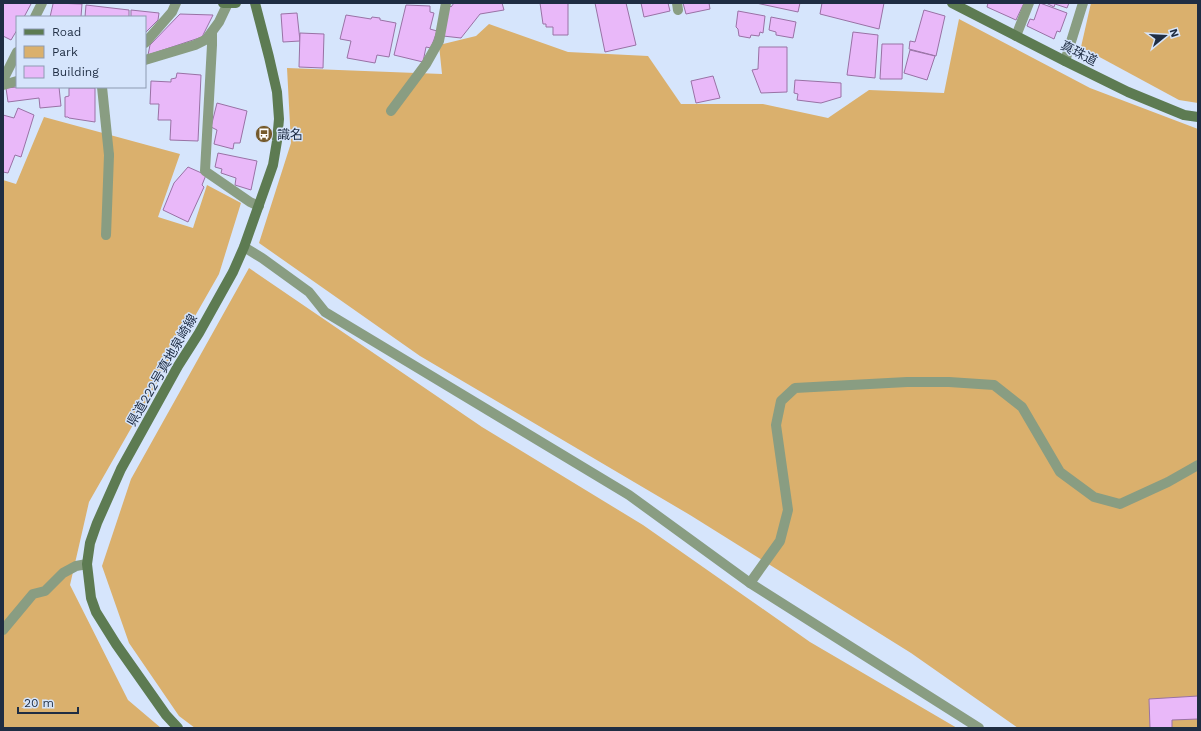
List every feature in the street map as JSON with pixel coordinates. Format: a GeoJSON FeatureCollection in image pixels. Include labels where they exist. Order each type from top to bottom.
{"type":"FeatureCollection","features":[{"type":"Feature","properties":{"kind":"main road"},"geometry":{"type":"LineString","coordinates":[[223,3],[236,3]]}},
{"type":"Feature","properties":{"kind":"main road","name":"県道222号真地泉崎線"},"geometry":{"type":"LineString","coordinates":[[178,728],[166,716],[116,644],[96,612],[91,598],[87,564],[90,543],[97,523],[121,469],[178,366],[233,272],[244,247],[273,165],[279,119],[277,92],[255,3]]}},
{"type":"Feature","properties":{"kind":"main road","name":"真珠道"},"geometry":{"type":"LineString","coordinates":[[952,3],[1128,92],[1184,115],[1198,117]]}},
{"type":"Feature","properties":{"kind":"street"},"geometry":{"type":"LineString","coordinates":[[35,16],[42,3]]}},
{"type":"Feature","properties":{"kind":"street"},"geometry":{"type":"LineString","coordinates":[[146,42],[172,12],[176,3]]}},
{"type":"Feature","properties":{"kind":"street"},"geometry":{"type":"LineString","coordinates":[[146,60],[195,45],[209,35],[219,22],[228,3]]}},
{"type":"Feature","properties":{"kind":"street"},"geometry":{"type":"LineString","coordinates":[[391,111],[426,64],[439,41],[446,3]]}},
{"type":"Feature","properties":{"kind":"street"},"geometry":{"type":"LineString","coordinates":[[1016,36],[1029,3]]}},
{"type":"Feature","properties":{"kind":"street"},"geometry":{"type":"LineString","coordinates":[[1065,61],[1083,3]]}},
{"type":"Feature","properties":{"kind":"street"},"geometry":{"type":"LineString","coordinates":[[209,35],[212,44],[205,171],[250,202],[259,206]]}},
{"type":"Feature","properties":{"kind":"street"},"geometry":{"type":"LineString","coordinates":[[3,80],[16,54]]}},
{"type":"Feature","properties":{"kind":"street"},"geometry":{"type":"LineString","coordinates":[[3,84],[16,81]]}},
{"type":"Feature","properties":{"kind":"street"},"geometry":{"type":"LineString","coordinates":[[102,88],[109,155],[106,235]]}},
{"type":"Feature","properties":{"kind":"street"},"geometry":{"type":"LineString","coordinates":[[244,247],[262,258],[309,292],[325,312],[629,495],[750,583],[979,728]]}},
{"type":"Feature","properties":{"kind":"street"},"geometry":{"type":"LineString","coordinates":[[750,583],[780,541],[788,510],[776,425],[780,401],[795,388],[907,382],[950,382],[994,385],[1022,407],[1060,472],[1094,497],[1120,504],[1168,482],[1198,465]]}},
{"type":"Feature","properties":{"kind":"street"},"geometry":{"type":"LineString","coordinates":[[3,630],[33,594],[45,591],[63,573],[76,566],[87,564]]}},
{"type":"Feature","properties":{"kind":"green space"},"geometry":{"type":"Polygon","coordinates":[[[1091,3],[1198,3],[1198,103],[1179,100],[1081,47],[1091,3]]]}},
{"type":"Feature","properties":{"kind":"green space"},"geometry":{"type":"Polygon","coordinates":[[[959,19],[1090,88],[1198,129],[1198,728],[1018,728],[911,653],[690,515],[420,356],[259,243],[291,143],[287,68],[442,74],[439,45],[476,36],[489,24],[568,52],[648,56],[681,104],[763,104],[828,118],[869,90],[944,93],[959,19]]]}},
{"type":"Feature","properties":{"kind":"green space"},"geometry":{"type":"Polygon","coordinates":[[[44,117],[180,154],[158,217],[193,228],[207,185],[241,203],[219,274],[89,502],[70,585],[128,700],[161,728],[3,728],[3,180],[16,184],[44,117]]]}},
{"type":"Feature","properties":{"kind":"green space"},"geometry":{"type":"Polygon","coordinates":[[[249,268],[482,427],[643,525],[810,642],[957,728],[195,728],[179,716],[129,643],[102,566],[131,479],[249,268]]]}},
{"type":"Feature","properties":{"kind":"building"},"geometry":{"type":"Polygon","coordinates":[[[3,3],[31,4],[25,16],[16,16],[16,32],[11,40],[3,36],[3,3]]]}},
{"type":"Feature","properties":{"kind":"building"},"geometry":{"type":"Polygon","coordinates":[[[454,3],[502,3],[504,10],[480,14],[461,38],[443,36],[449,5],[451,7],[454,3]]]}},
{"type":"Feature","properties":{"kind":"building"},"geometry":{"type":"Polygon","coordinates":[[[540,3],[568,3],[568,35],[553,35],[553,27],[546,27],[546,24],[543,24],[540,3]]]}},
{"type":"Feature","properties":{"kind":"building"},"geometry":{"type":"Polygon","coordinates":[[[595,3],[626,3],[636,45],[605,52],[595,3]]]}},
{"type":"Feature","properties":{"kind":"building"},"geometry":{"type":"Polygon","coordinates":[[[641,3],[668,3],[670,11],[644,17],[641,3]]]}},
{"type":"Feature","properties":{"kind":"building"},"geometry":{"type":"Polygon","coordinates":[[[683,3],[709,3],[710,9],[686,14],[683,3]]]}},
{"type":"Feature","properties":{"kind":"building"},"geometry":{"type":"Polygon","coordinates":[[[756,3],[800,3],[798,12],[756,3]]]}},
{"type":"Feature","properties":{"kind":"building"},"geometry":{"type":"Polygon","coordinates":[[[822,3],[884,3],[879,29],[820,14],[822,3]]]}},
{"type":"Feature","properties":{"kind":"building"},"geometry":{"type":"Polygon","coordinates":[[[988,3],[1024,3],[1016,20],[987,7],[988,3]]]}},
{"type":"Feature","properties":{"kind":"building"},"geometry":{"type":"Polygon","coordinates":[[[1040,3],[1067,13],[1060,32],[1057,31],[1054,39],[1027,26],[1030,19],[1034,20],[1040,3]]]}},
{"type":"Feature","properties":{"kind":"building"},"geometry":{"type":"Polygon","coordinates":[[[1046,3],[1069,3],[1067,8],[1055,4],[1054,7],[1046,3]]]}},
{"type":"Feature","properties":{"kind":"building"},"geometry":{"type":"Polygon","coordinates":[[[53,4],[82,4],[81,16],[50,16],[53,4]]]}},
{"type":"Feature","properties":{"kind":"building"},"geometry":{"type":"Polygon","coordinates":[[[86,5],[129,10],[129,16],[85,16],[86,5]]]}},
{"type":"Feature","properties":{"kind":"building"},"geometry":{"type":"Polygon","coordinates":[[[406,5],[430,6],[430,12],[434,13],[430,29],[437,31],[431,48],[426,47],[423,62],[394,55],[406,5]]]}},
{"type":"Feature","properties":{"kind":"building"},"geometry":{"type":"Polygon","coordinates":[[[131,10],[159,13],[158,20],[146,32],[146,16],[131,16],[131,10]]]}},
{"type":"Feature","properties":{"kind":"building"},"geometry":{"type":"Polygon","coordinates":[[[924,10],[945,16],[936,56],[909,49],[910,41],[915,42],[924,10]]]}},
{"type":"Feature","properties":{"kind":"building"},"geometry":{"type":"Polygon","coordinates":[[[738,11],[765,16],[763,33],[760,32],[759,36],[751,35],[750,38],[739,36],[738,29],[736,27],[738,11]]]}},
{"type":"Feature","properties":{"kind":"building"},"geometry":{"type":"Polygon","coordinates":[[[297,13],[300,41],[283,42],[281,14],[297,13]]]}},
{"type":"Feature","properties":{"kind":"building"},"geometry":{"type":"Polygon","coordinates":[[[180,14],[213,15],[202,37],[148,55],[150,45],[180,14]]]}},
{"type":"Feature","properties":{"kind":"building"},"geometry":{"type":"Polygon","coordinates":[[[346,15],[371,19],[372,17],[380,18],[380,20],[396,23],[389,57],[377,55],[375,63],[347,58],[351,41],[340,39],[346,15]]]}},
{"type":"Feature","properties":{"kind":"building"},"geometry":{"type":"Polygon","coordinates":[[[771,17],[796,22],[793,38],[776,35],[776,32],[769,30],[771,17]]]}},
{"type":"Feature","properties":{"kind":"building"},"geometry":{"type":"Polygon","coordinates":[[[853,32],[878,35],[875,78],[847,75],[853,32]]]}},
{"type":"Feature","properties":{"kind":"building"},"geometry":{"type":"Polygon","coordinates":[[[300,33],[324,34],[323,68],[299,67],[300,33]]]}},
{"type":"Feature","properties":{"kind":"building"},"geometry":{"type":"Polygon","coordinates":[[[882,44],[903,44],[902,79],[880,79],[882,44]]]}},
{"type":"Feature","properties":{"kind":"building"},"geometry":{"type":"Polygon","coordinates":[[[759,47],[787,47],[787,92],[761,93],[752,70],[758,69],[759,47]]]}},
{"type":"Feature","properties":{"kind":"building"},"geometry":{"type":"Polygon","coordinates":[[[910,50],[935,56],[927,80],[904,73],[910,50]]]}},
{"type":"Feature","properties":{"kind":"building"},"geometry":{"type":"Polygon","coordinates":[[[177,73],[201,75],[198,141],[170,140],[171,120],[158,120],[159,104],[150,104],[151,81],[171,82],[171,79],[176,78],[177,73]]]}},
{"type":"Feature","properties":{"kind":"building"},"geometry":{"type":"Polygon","coordinates":[[[713,76],[720,98],[696,103],[691,81],[713,76]]]}},
{"type":"Feature","properties":{"kind":"building"},"geometry":{"type":"Polygon","coordinates":[[[795,80],[841,83],[841,97],[821,103],[797,100],[798,94],[794,93],[795,80]]]}},
{"type":"Feature","properties":{"kind":"building"},"geometry":{"type":"Polygon","coordinates":[[[6,88],[59,88],[61,106],[40,108],[39,98],[8,102],[6,88]]]}},
{"type":"Feature","properties":{"kind":"building"},"geometry":{"type":"Polygon","coordinates":[[[69,88],[95,88],[95,122],[65,117],[65,97],[69,96],[69,88]]]}},
{"type":"Feature","properties":{"kind":"building"},"geometry":{"type":"Polygon","coordinates":[[[217,103],[247,111],[240,143],[234,143],[233,149],[214,144],[217,130],[211,127],[217,103]]]}},
{"type":"Feature","properties":{"kind":"building"},"geometry":{"type":"Polygon","coordinates":[[[18,108],[34,115],[21,157],[15,155],[8,173],[3,172],[3,115],[14,118],[18,108]]]}},
{"type":"Feature","properties":{"kind":"building"},"geometry":{"type":"Polygon","coordinates":[[[218,153],[257,161],[251,190],[235,185],[236,178],[221,173],[222,169],[215,167],[218,153]]]}},
{"type":"Feature","properties":{"kind":"building"},"geometry":{"type":"Polygon","coordinates":[[[188,167],[206,175],[202,185],[204,187],[188,222],[163,210],[174,183],[188,167]]]}},
{"type":"Feature","properties":{"kind":"building"},"geometry":{"type":"Polygon","coordinates":[[[1198,696],[1198,719],[1172,720],[1172,728],[1150,728],[1149,699],[1198,696]]]}},
{"type":"Feature","properties":{"kind":"place","name":"識名"},"geometry":{"type":"Point","coordinates":[264,134]}}]}
